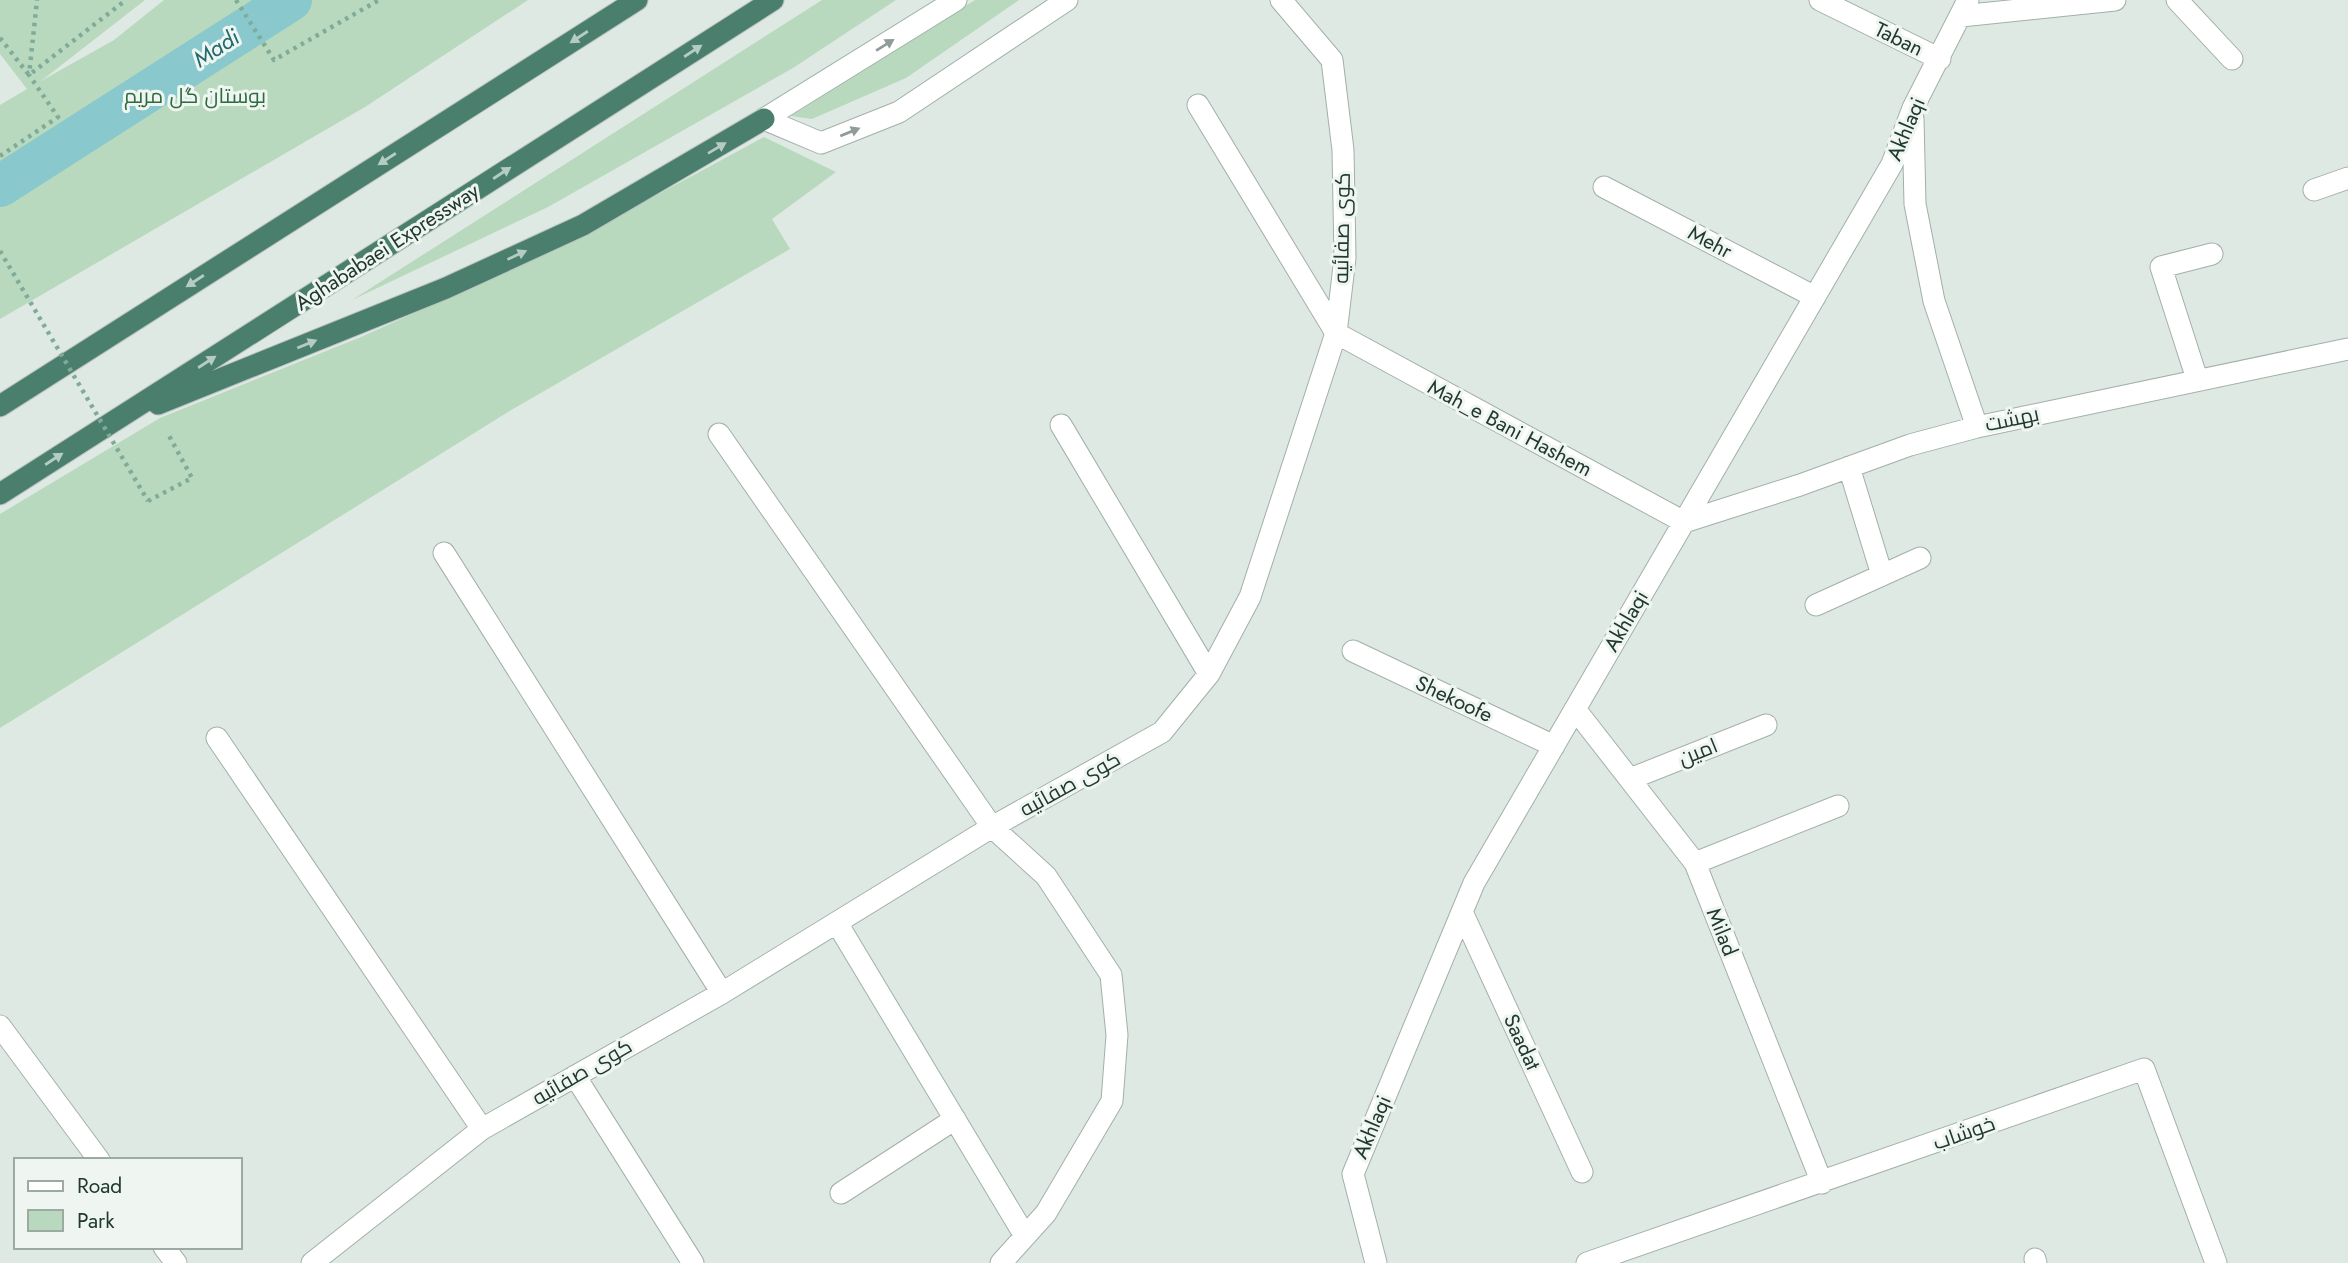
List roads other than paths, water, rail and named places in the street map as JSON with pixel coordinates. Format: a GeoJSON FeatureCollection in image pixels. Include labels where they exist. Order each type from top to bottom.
{"type":"FeatureCollection","features":[{"type":"Feature","properties":{"kind":"highway"},"geometry":{"type":"LineString","coordinates":[[0,406],[636,0]]}},
{"type":"Feature","properties":{"kind":"highway","name":"Aghababaei Expressway"},"geometry":{"type":"LineString","coordinates":[[0,494],[773,0]]}},
{"type":"Feature","properties":{"kind":"highway"},"geometry":{"type":"LineString","coordinates":[[108,425],[446,288],[583,225],[764,119]]}},
{"type":"Feature","properties":{"kind":"street"},"geometry":{"type":"LineString","coordinates":[[764,119],[956,0]]}},
{"type":"Feature","properties":{"kind":"street"},"geometry":{"type":"LineString","coordinates":[[764,119],[821,143],[899,112],[1067,0]]}},
{"type":"Feature","properties":{"kind":"street","name":"کوی صفائیه"},"geometry":{"type":"LineString","coordinates":[[312,1263],[337,1254],[482,1129],[722,993],[992,827],[1162,732],[1209,674],[1250,597],[1336,333],[1345,258],[1342,150],[1332,60],[1281,0]]}},
{"type":"Feature","properties":{"kind":"street","name":"Taban"},"geometry":{"type":"LineString","coordinates":[[1820,0],[1940,59]]}},
{"type":"Feature","properties":{"kind":"street"},"geometry":{"type":"LineString","coordinates":[[1964,8],[2115,0]]}},
{"type":"Feature","properties":{"kind":"street"},"geometry":{"type":"LineString","coordinates":[[2177,0],[2232,59]]}},
{"type":"Feature","properties":{"kind":"street","name":"Akhlaqi"},"geometry":{"type":"LineString","coordinates":[[1376,1263],[1353,1174],[1474,883],[1892,164],[1913,108],[1964,8]]}},
{"type":"Feature","properties":{"kind":"street"},"geometry":{"type":"LineString","coordinates":[[1198,105],[1336,333]]}},
{"type":"Feature","properties":{"kind":"street"},"geometry":{"type":"LineString","coordinates":[[1913,108],[1915,204],[1932,289],[1960,383],[1977,427]]}},
{"type":"Feature","properties":{"kind":"street"},"geometry":{"type":"LineString","coordinates":[[2314,190],[2348,178]]}},
{"type":"Feature","properties":{"kind":"street","name":"Mehr"},"geometry":{"type":"LineString","coordinates":[[1604,187],[1815,297]]}},
{"type":"Feature","properties":{"kind":"street"},"geometry":{"type":"LineString","coordinates":[[2197,379],[2161,267],[2212,254]]}},
{"type":"Feature","properties":{"kind":"street","name":"Mah_e Bani Hashem"},"geometry":{"type":"LineString","coordinates":[[1336,333],[1684,522]]}},
{"type":"Feature","properties":{"kind":"street","name":"بهشت"},"geometry":{"type":"LineString","coordinates":[[1684,522],[1910,445],[1977,427],[2348,349]]}},
{"type":"Feature","properties":{"kind":"street"},"geometry":{"type":"LineString","coordinates":[[1061,425],[1209,674]]}},
{"type":"Feature","properties":{"kind":"street"},"geometry":{"type":"LineString","coordinates":[[719,433],[992,827],[1046,876],[1111,975],[1118,1035],[1112,1101],[1046,1213],[1002,1263]]}},
{"type":"Feature","properties":{"kind":"street"},"geometry":{"type":"LineString","coordinates":[[1849,467],[1882,575]]}},
{"type":"Feature","properties":{"kind":"street"},"geometry":{"type":"LineString","coordinates":[[444,553],[722,993]]}},
{"type":"Feature","properties":{"kind":"street"},"geometry":{"type":"LineString","coordinates":[[1816,605],[1920,558]]}},
{"type":"Feature","properties":{"kind":"street","name":"Shekoofe"},"geometry":{"type":"LineString","coordinates":[[1353,651],[1555,746]]}},
{"type":"Feature","properties":{"kind":"street","name":"Milad"},"geometry":{"type":"LineString","coordinates":[[1576,709],[1695,863],[1822,1182]]}},
{"type":"Feature","properties":{"kind":"street","name":"امین"},"geometry":{"type":"LineString","coordinates":[[1630,779],[1766,725]]}},
{"type":"Feature","properties":{"kind":"street"},"geometry":{"type":"LineString","coordinates":[[218,738],[482,1129]]}},
{"type":"Feature","properties":{"kind":"street"},"geometry":{"type":"LineString","coordinates":[[1695,863],[1838,806]]}},
{"type":"Feature","properties":{"kind":"street","name":"Saadat"},"geometry":{"type":"LineString","coordinates":[[1462,912],[1582,1172]]}},
{"type":"Feature","properties":{"kind":"street"},"geometry":{"type":"LineString","coordinates":[[837,923],[1026,1236]]}},
{"type":"Feature","properties":{"kind":"street"},"geometry":{"type":"LineString","coordinates":[[0,1026],[98,1158]]}},
{"type":"Feature","properties":{"kind":"street","name":"خوشاب"},"geometry":{"type":"LineString","coordinates":[[1587,1263],[2144,1069],[2216,1263]]}},
{"type":"Feature","properties":{"kind":"street"},"geometry":{"type":"LineString","coordinates":[[575,1076],[693,1263]]}},
{"type":"Feature","properties":{"kind":"street"},"geometry":{"type":"LineString","coordinates":[[841,1193],[955,1119]]}},
{"type":"Feature","properties":{"kind":"waterway","name":"Madi"},"geometry":{"type":"LineString","coordinates":[[0,186],[291,0]]}},
{"type":"Feature","properties":{"kind":"park label","name":"بوستان گل مریم"},"geometry":{"type":"Point","coordinates":[195,96]}}]}
